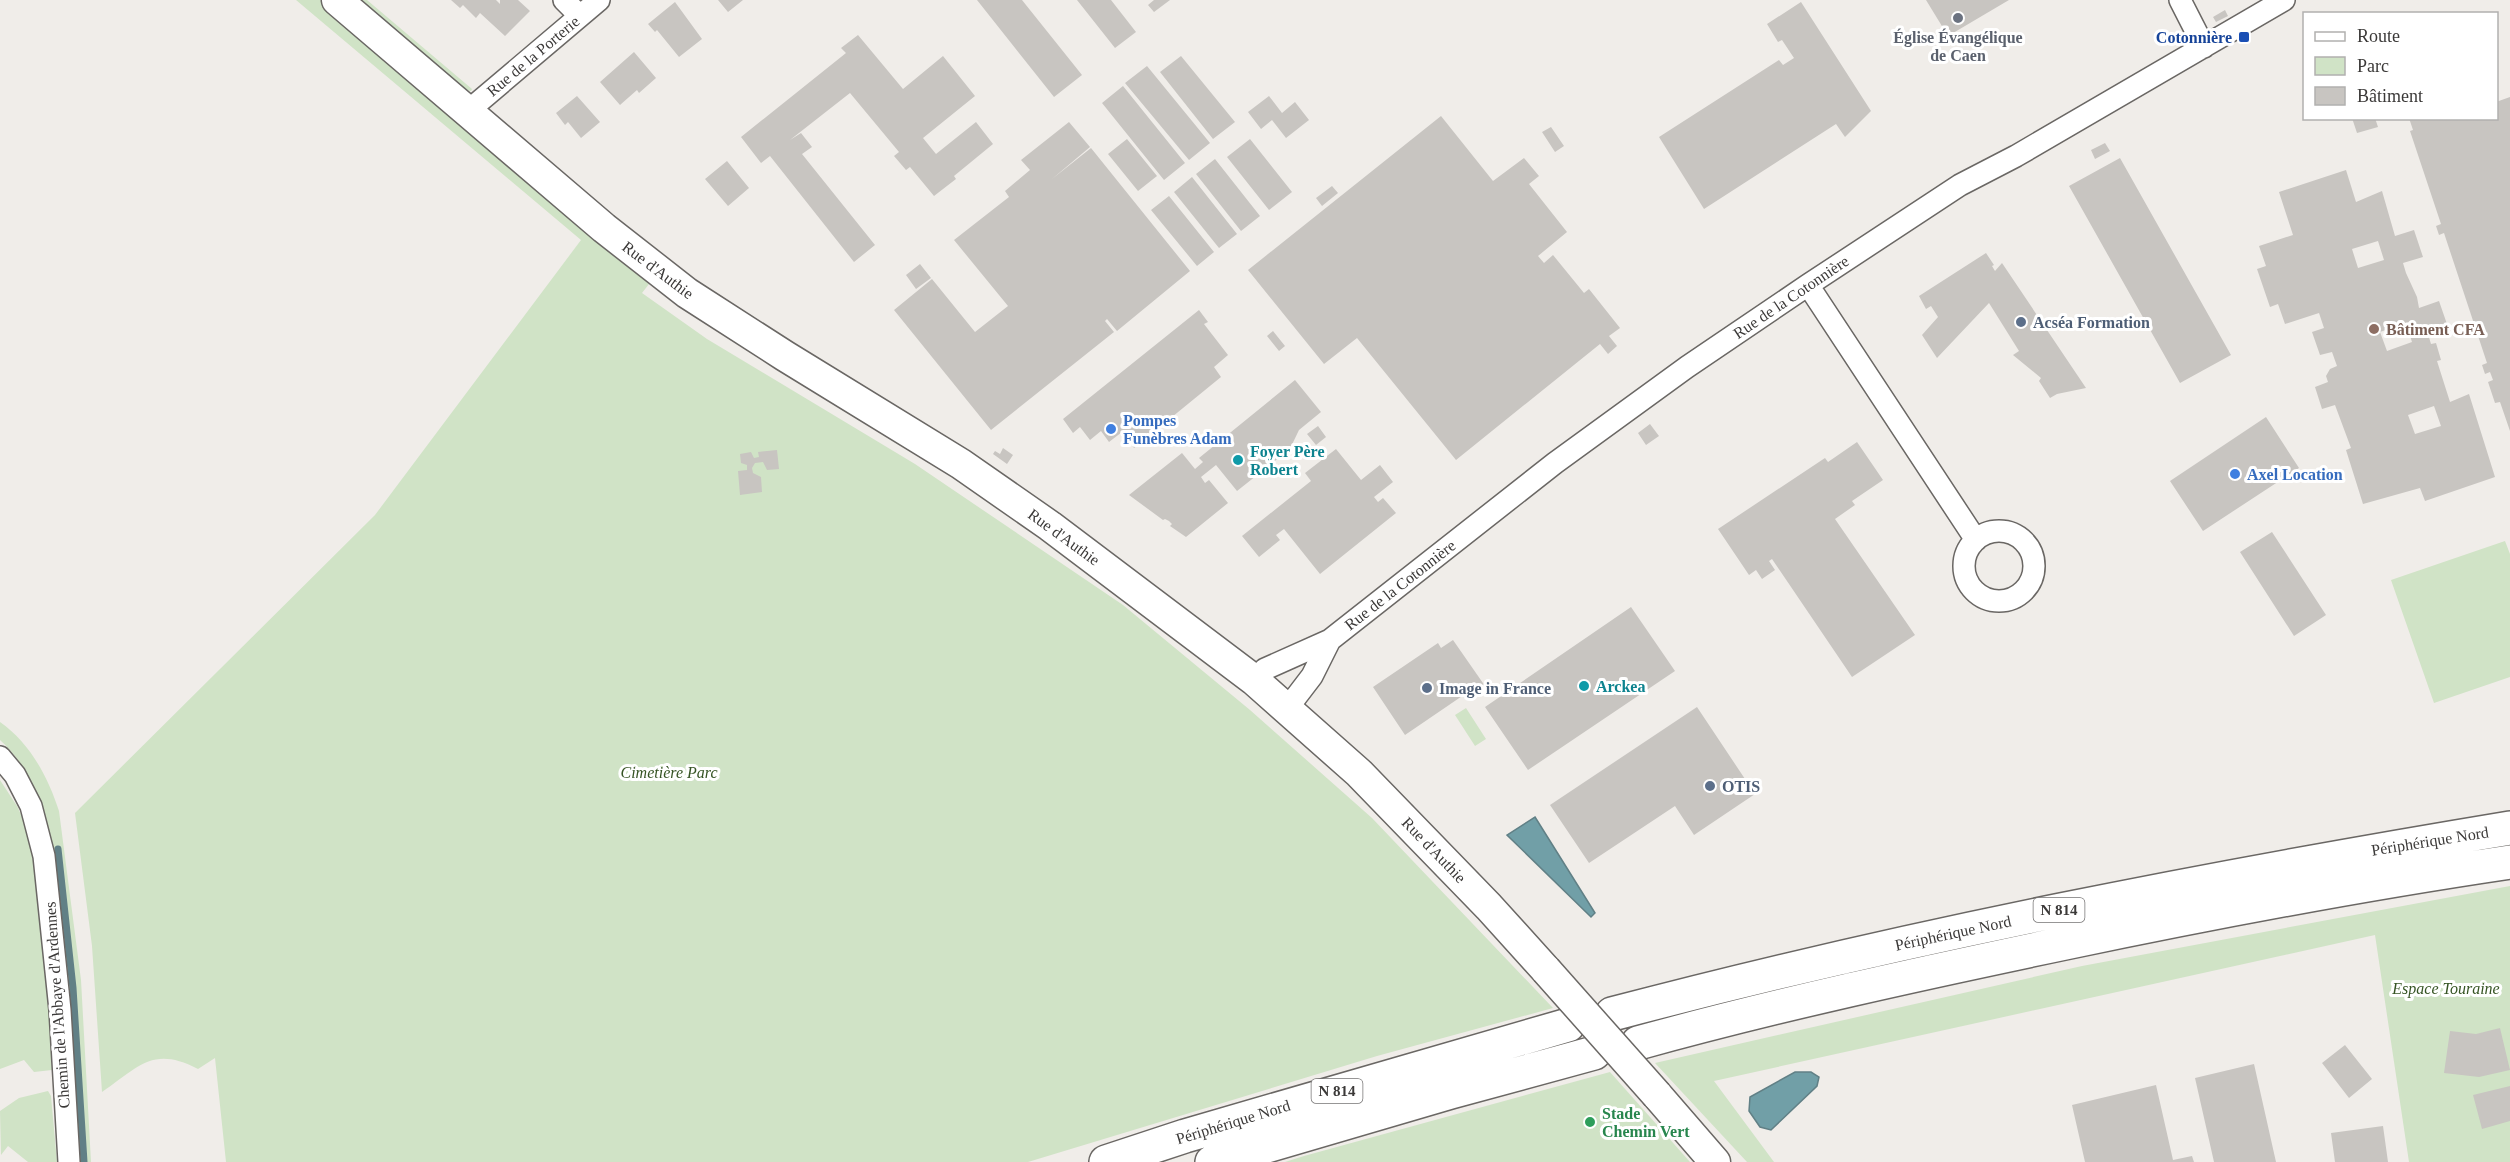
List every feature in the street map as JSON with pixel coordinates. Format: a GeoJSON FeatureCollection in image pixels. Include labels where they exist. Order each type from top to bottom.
{"type":"FeatureCollection","features":[{"type":"Feature","properties":{"kind":"highway","name":"Périphérique Nord"},"geometry":{"type":"LineString","coordinates":[[1612,1014],[1698,991],[1952,932],[2265,870],[2510,828]]}},
{"type":"Feature","properties":{"kind":"highway","name":"Périphérique Nord"},"geometry":{"type":"LineString","coordinates":[[1638,1043],[1710,1023],[2013,954],[2196,916],[2510,862]]}},
{"type":"Feature","properties":{"kind":"highway","name":"Périphérique Nord"},"geometry":{"type":"LineString","coordinates":[[1106,1162],[1218,1126],[1568,1025]]}},
{"type":"Feature","properties":{"kind":"highway","name":"Périphérique Nord"},"geometry":{"type":"LineString","coordinates":[[1212,1162],[1594,1053]]}},
{"type":"Feature","properties":{"kind":"street","name":"Rue d'Authie"},"geometry":{"type":"LineString","coordinates":[[337,0],[604,228],[687,293],[971,471],[1050,526],[1254,681],[1359,773],[1489,907],[1715,1162]]}},
{"type":"Feature","properties":{"kind":"street"},"geometry":{"type":"LineString","coordinates":[[564,0],[580,16]]}},
{"type":"Feature","properties":{"kind":"street","name":"Rue de la Porterie"},"geometry":{"type":"LineString","coordinates":[[468,111],[599,0]]}},
{"type":"Feature","properties":{"kind":"street"},"geometry":{"type":"LineString","coordinates":[[2180,0],[2204,47]]}},
{"type":"Feature","properties":{"kind":"street","name":"Rue de la Cotonnière"},"geometry":{"type":"LineString","coordinates":[[1254,681],[1265,669],[1330,640],[1555,464],[1687,368],[1808,285],[1960,185],[2016,156],[2284,0]]}},
{"type":"Feature","properties":{"kind":"street"},"geometry":{"type":"LineString","coordinates":[[1808,285],[1976,540]]}},
{"type":"Feature","properties":{"kind":"street","name":"Rue de la Cotonnière"},"geometry":{"type":"LineString","coordinates":[[1286,710],[1312,676],[1330,640]]}},
{"type":"Feature","properties":{"kind":"street","name":"Chemin de l'Abbaye d'Ardennes"},"geometry":{"type":"LineString","coordinates":[[0,757],[26,793],[35,817],[42,849],[60,1010],[69,1162]]}},
{"type":"Feature","properties":{"kind":"green space","name":"Cimetière Parc"},"geometry":{"type":"Polygon","coordinates":[[[296,0],[320,0],[487,140],[649,284],[642,293],[707,339],[915,464],[1123,605],[1250,710],[1372,818],[1553,1008],[1377,1056],[1028,1162],[226,1162],[215,1058],[198,1069],[169,1059],[146,1062],[102,1092],[92,946],[75,813],[375,515],[581,240],[296,0]]]}},
{"type":"Feature","properties":{"kind":"green space"},"geometry":{"type":"Polygon","coordinates":[[[352,0],[367,0],[472,89],[471,91],[458,89],[352,0]]]}},
{"type":"Feature","properties":{"kind":"green space"},"geometry":{"type":"Polygon","coordinates":[[[2505,541],[2510,554],[2510,677],[2434,703],[2391,580],[2505,541]]]}},
{"type":"Feature","properties":{"kind":"green space"},"geometry":{"type":"Polygon","coordinates":[[[1466,708],[1486,739],[1475,746],[1455,715],[1466,708]]]}},
{"type":"Feature","properties":{"kind":"green space"},"geometry":{"type":"Polygon","coordinates":[[[0,722],[11,730],[37,762],[59,811],[81,980],[91,1162],[77,1162],[61,934],[44,814],[27,774],[0,740],[0,722]]]}},
{"type":"Feature","properties":{"kind":"green space"},"geometry":{"type":"Polygon","coordinates":[[[0,780],[26,825],[32,852],[50,1010],[52,1070],[34,1072],[24,1060],[0,1069],[0,780]]]}},
{"type":"Feature","properties":{"kind":"green space","name":"Espace Touraine"},"geometry":{"type":"Polygon","coordinates":[[[2510,886],[2510,1162],[2409,1162],[2375,935],[1714,1081],[1774,1162],[1747,1162],[1655,1063],[2082,966],[2510,886]]]}},
{"type":"Feature","properties":{"kind":"green space"},"geometry":{"type":"Polygon","coordinates":[[[1610,1072],[1690,1162],[1285,1162],[1304,1156],[1610,1072]]]}},
{"type":"Feature","properties":{"kind":"green space"},"geometry":{"type":"Polygon","coordinates":[[[48,1091],[51,1096],[57,1162],[28,1162],[8,1146],[1,1155],[0,1111],[19,1098],[48,1091]]]}},
{"type":"Feature","properties":{"kind":"water"},"geometry":{"type":"Polygon","coordinates":[[[1535,817],[1595,913],[1591,917],[1507,835],[1535,817]]]}},
{"type":"Feature","properties":{"kind":"water"},"geometry":{"type":"Polygon","coordinates":[[[1795,1072],[1811,1072],[1819,1077],[1817,1086],[1771,1130],[1760,1127],[1749,1111],[1750,1097],[1795,1072]]]}},
{"type":"Feature","properties":{"kind":"building"},"geometry":{"type":"Polygon","coordinates":[[[451,0],[496,0],[500,4],[500,0],[518,0],[530,11],[505,36],[480,13],[476,18],[463,5],[460,8],[451,0]]]}},
{"type":"Feature","properties":{"kind":"building"},"geometry":{"type":"Polygon","coordinates":[[[718,0],[743,0],[728,12],[718,0]]]}},
{"type":"Feature","properties":{"kind":"building"},"geometry":{"type":"Polygon","coordinates":[[[977,0],[1022,0],[1082,75],[1054,97],[977,0]]]}},
{"type":"Feature","properties":{"kind":"building"},"geometry":{"type":"Polygon","coordinates":[[[1077,0],[1111,0],[1136,32],[1115,48],[1077,0]]]}},
{"type":"Feature","properties":{"kind":"building"},"geometry":{"type":"Polygon","coordinates":[[[1154,0],[1170,0],[1154,12],[1148,5],[1154,0]]]}},
{"type":"Feature","properties":{"kind":"building","name":"Église Évangélique de Caen"},"geometry":{"type":"Polygon","coordinates":[[[1926,0],[2009,0],[1948,36],[1926,0]]]}},
{"type":"Feature","properties":{"kind":"building"},"geometry":{"type":"Polygon","coordinates":[[[675,2],[702,39],[679,57],[657,30],[655,32],[648,24],[675,2]]]}},
{"type":"Feature","properties":{"kind":"building"},"geometry":{"type":"Polygon","coordinates":[[[1801,2],[1871,111],[1845,137],[1836,124],[1704,209],[1659,137],[1779,60],[1783,65],[1794,58],[1782,40],[1778,42],[1767,24],[1801,2]]]}},
{"type":"Feature","properties":{"kind":"building"},"geometry":{"type":"Polygon","coordinates":[[[2225,10],[2228,16],[2216,22],[2213,17],[2225,10]]]}},
{"type":"Feature","properties":{"kind":"building"},"geometry":{"type":"Polygon","coordinates":[[[858,35],[903,89],[943,56],[975,96],[923,138],[936,154],[976,122],[993,144],[934,196],[910,167],[906,170],[894,156],[899,152],[850,93],[790,140],[801,133],[812,147],[802,154],[875,245],[854,262],[770,156],[761,163],[741,137],[846,53],[841,48],[858,35]]]}},
{"type":"Feature","properties":{"kind":"building"},"geometry":{"type":"Polygon","coordinates":[[[634,52],[656,78],[639,93],[637,90],[620,105],[600,82],[634,52]]]}},
{"type":"Feature","properties":{"kind":"building"},"geometry":{"type":"Polygon","coordinates":[[[1181,56],[1235,122],[1213,139],[1160,72],[1181,56]]]}},
{"type":"Feature","properties":{"kind":"building"},"geometry":{"type":"Polygon","coordinates":[[[1147,66],[1210,143],[1189,160],[1125,83],[1147,66]]]}},
{"type":"Feature","properties":{"kind":"building"},"geometry":{"type":"Polygon","coordinates":[[[1123,86],[1185,163],[1164,180],[1102,103],[1123,86]]]}},
{"type":"Feature","properties":{"kind":"building"},"geometry":{"type":"Polygon","coordinates":[[[577,96],[600,122],[581,138],[568,122],[565,125],[556,113],[577,96]]]}},
{"type":"Feature","properties":{"kind":"building"},"geometry":{"type":"Polygon","coordinates":[[[1269,96],[1282,113],[1295,102],[1309,120],[1286,138],[1272,120],[1261,129],[1248,112],[1269,96]]]}},
{"type":"Feature","properties":{"kind":"building"},"geometry":{"type":"Polygon","coordinates":[[[2510,97],[2510,431],[2500,402],[2495,403],[2488,382],[2493,380],[2490,372],[2485,374],[2482,365],[2487,363],[2444,233],[2439,235],[2436,226],[2441,224],[2410,131],[2413,130],[2410,120],[2498,120],[2498,101],[2510,97]]]}},
{"type":"Feature","properties":{"kind":"building"},"geometry":{"type":"Polygon","coordinates":[[[1441,116],[1493,181],[1524,158],[1539,176],[1529,184],[1567,232],[1538,256],[1544,263],[1553,255],[1584,293],[1589,289],[1620,328],[1609,336],[1617,346],[1608,354],[1600,344],[1456,460],[1357,338],[1324,364],[1248,270],[1441,116]]]}},
{"type":"Feature","properties":{"kind":"building"},"geometry":{"type":"Polygon","coordinates":[[[2353,120],[2376,120],[2378,127],[2357,133],[2353,120]]]}},
{"type":"Feature","properties":{"kind":"building"},"geometry":{"type":"Polygon","coordinates":[[[1069,122],[1090,147],[1052,179],[1091,148],[1190,271],[1117,331],[1107,319],[1105,321],[1114,332],[991,430],[894,310],[932,279],[975,332],[1008,306],[954,240],[1009,197],[1005,191],[1030,170],[1021,160],[1069,122]]]}},
{"type":"Feature","properties":{"kind":"building"},"geometry":{"type":"Polygon","coordinates":[[[1551,127],[1564,146],[1555,152],[1542,132],[1551,127]]]}},
{"type":"Feature","properties":{"kind":"building"},"geometry":{"type":"Polygon","coordinates":[[[1127,139],[1157,176],[1138,191],[1108,154],[1127,139]]]}},
{"type":"Feature","properties":{"kind":"building"},"geometry":{"type":"Polygon","coordinates":[[[1250,139],[1292,192],[1269,210],[1227,157],[1250,139]]]}},
{"type":"Feature","properties":{"kind":"building"},"geometry":{"type":"Polygon","coordinates":[[[2105,143],[2110,151],[2095,159],[2091,150],[2105,143]]]}},
{"type":"Feature","properties":{"kind":"building"},"geometry":{"type":"Polygon","coordinates":[[[2120,158],[2231,355],[2180,383],[2069,186],[2120,158]]]}},
{"type":"Feature","properties":{"kind":"building"},"geometry":{"type":"Polygon","coordinates":[[[1215,159],[1260,216],[1241,231],[1196,174],[1215,159]]]}},
{"type":"Feature","properties":{"kind":"building"},"geometry":{"type":"Polygon","coordinates":[[[727,161],[749,188],[728,206],[705,179],[727,161]]]}},
{"type":"Feature","properties":{"kind":"building"},"geometry":{"type":"Polygon","coordinates":[[[2346,170],[2356,202],[2382,191],[2395,236],[2414,230],[2423,257],[2403,263],[2406,273],[2417,297],[2419,308],[2439,301],[2448,327],[2428,334],[2431,344],[2436,343],[2441,360],[2437,361],[2450,402],[2469,394],[2495,477],[2425,501],[2420,488],[2363,504],[2346,450],[2351,448],[2335,405],[2322,409],[2315,387],[2328,382],[2326,376],[2330,369],[2337,366],[2332,352],[2320,355],[2312,332],[2324,328],[2319,313],[2285,324],[2278,304],[2270,307],[2257,269],[2266,266],[2259,246],[2293,235],[2279,192],[2346,170]],[[2378,241],[2352,249],[2358,268],[2384,260],[2378,241]],[[2406,323],[2380,332],[2387,351],[2412,342],[2406,323]],[[2434,406],[2408,415],[2415,434],[2441,426],[2434,406]]]}},
{"type":"Feature","properties":{"kind":"building"},"geometry":{"type":"Polygon","coordinates":[[[1192,177],[1237,234],[1219,248],[1174,192],[1192,177]]]}},
{"type":"Feature","properties":{"kind":"building"},"geometry":{"type":"Polygon","coordinates":[[[1332,186],[1338,193],[1322,206],[1316,198],[1332,186]]]}},
{"type":"Feature","properties":{"kind":"building"},"geometry":{"type":"Polygon","coordinates":[[[1169,196],[1214,252],[1197,266],[1151,210],[1169,196]]]}},
{"type":"Feature","properties":{"kind":"building","name":"Acséa Formation"},"geometry":{"type":"Polygon","coordinates":[[[1986,253],[1995,271],[2002,263],[2086,388],[2057,394],[2050,398],[2039,381],[2041,378],[2013,355],[2019,351],[1989,303],[1937,358],[1922,335],[1938,317],[1931,306],[1926,309],[1919,296],[1986,253]]]}},
{"type":"Feature","properties":{"kind":"building"},"geometry":{"type":"Polygon","coordinates":[[[920,264],[931,278],[916,289],[906,275],[920,264]]]}},
{"type":"Feature","properties":{"kind":"building"},"geometry":{"type":"Polygon","coordinates":[[[1199,310],[1208,322],[1204,324],[1228,355],[1214,367],[1221,377],[1134,448],[1122,432],[1109,442],[1101,431],[1090,440],[1080,427],[1073,433],[1063,419],[1199,310]]]}},
{"type":"Feature","properties":{"kind":"building"},"geometry":{"type":"Polygon","coordinates":[[[1273,331],[1285,346],[1279,351],[1267,336],[1273,331]]]}},
{"type":"Feature","properties":{"kind":"building","name":"Foyer Père Robert"},"geometry":{"type":"Polygon","coordinates":[[[1295,380],[1321,412],[1299,430],[1287,455],[1281,452],[1281,456],[1237,491],[1216,465],[1201,477],[1205,483],[1209,480],[1228,503],[1186,537],[1170,526],[1172,524],[1169,521],[1163,520],[1129,495],[1182,453],[1195,469],[1203,462],[1199,458],[1295,380]]]}},
{"type":"Feature","properties":{"kind":"building","name":"Axel Location"},"geometry":{"type":"Polygon","coordinates":[[[2266,417],[2299,468],[2203,531],[2170,481],[2266,417]]]}},
{"type":"Feature","properties":{"kind":"building"},"geometry":{"type":"Polygon","coordinates":[[[1650,424],[1659,436],[1646,445],[1638,433],[1650,424]]]}},
{"type":"Feature","properties":{"kind":"building"},"geometry":{"type":"Polygon","coordinates":[[[1318,426],[1326,437],[1316,445],[1307,434],[1318,426]]]}},
{"type":"Feature","properties":{"kind":"building"},"geometry":{"type":"Polygon","coordinates":[[[1857,442],[1883,480],[1852,501],[1855,505],[1835,519],[1915,635],[1852,677],[1772,559],[1769,561],[1775,570],[1762,579],[1756,570],[1749,575],[1718,529],[1825,458],[1828,462],[1857,442]]]}},
{"type":"Feature","properties":{"kind":"building"},"geometry":{"type":"Polygon","coordinates":[[[1003,448],[1013,455],[1007,464],[993,454],[995,451],[1000,454],[1003,448]]]}},
{"type":"Feature","properties":{"kind":"building"},"geometry":{"type":"Polygon","coordinates":[[[1336,449],[1361,480],[1380,465],[1393,482],[1374,497],[1378,502],[1383,498],[1396,513],[1320,574],[1284,529],[1276,535],[1280,540],[1259,557],[1242,536],[1311,481],[1305,473],[1336,449]]]}},
{"type":"Feature","properties":{"kind":"building"},"geometry":{"type":"Polygon","coordinates":[[[777,450],[779,469],[767,470],[763,462],[755,463],[752,468],[753,473],[761,477],[762,492],[740,495],[738,471],[747,470],[747,465],[741,463],[740,454],[751,452],[754,458],[759,457],[758,452],[777,450]]]}},
{"type":"Feature","properties":{"kind":"building"},"geometry":{"type":"Polygon","coordinates":[[[2272,532],[2326,615],[2294,636],[2240,552],[2272,532]]]}},
{"type":"Feature","properties":{"kind":"building","name":"Arckea"},"geometry":{"type":"Polygon","coordinates":[[[1631,607],[1675,671],[1528,770],[1485,707],[1631,607]]]}},
{"type":"Feature","properties":{"kind":"building","name":"Image in France"},"geometry":{"type":"Polygon","coordinates":[[[1453,640],[1485,686],[1474,693],[1471,690],[1405,735],[1373,687],[1438,643],[1441,648],[1453,640]]]}},
{"type":"Feature","properties":{"kind":"building"},"geometry":{"type":"Polygon","coordinates":[[[1697,707],[1755,794],[1694,835],[1675,806],[1589,863],[1550,805],[1697,707]]]}},
{"type":"Feature","properties":{"kind":"building"},"geometry":{"type":"Polygon","coordinates":[[[2500,1028],[2510,1070],[2479,1077],[2444,1073],[2450,1031],[2476,1034],[2500,1028]]]}},
{"type":"Feature","properties":{"kind":"building"},"geometry":{"type":"Polygon","coordinates":[[[2345,1045],[2372,1079],[2349,1098],[2322,1063],[2345,1045]]]}},
{"type":"Feature","properties":{"kind":"building"},"geometry":{"type":"Polygon","coordinates":[[[2254,1064],[2276,1162],[2214,1162],[2195,1078],[2254,1064]]]}},
{"type":"Feature","properties":{"kind":"building"},"geometry":{"type":"Polygon","coordinates":[[[2156,1085],[2173,1160],[2192,1156],[2194,1162],[2085,1162],[2072,1105],[2156,1085]]]}},
{"type":"Feature","properties":{"kind":"building"},"geometry":{"type":"Polygon","coordinates":[[[2510,1086],[2510,1121],[2482,1129],[2473,1095],[2510,1086]]]}},
{"type":"Feature","properties":{"kind":"building"},"geometry":{"type":"Polygon","coordinates":[[[2383,1126],[2388,1162],[2335,1162],[2331,1133],[2383,1126]]]}},
{"type":"Feature","properties":{"kind":"waterway"},"geometry":{"type":"LineString","coordinates":[[58,849],[73,988],[84,1162]]}},
{"type":"Feature","properties":{"kind":"place","name":"Église Évangélique de Caen"},"geometry":{"type":"Point","coordinates":[1958,18]}},
{"type":"Feature","properties":{"kind":"place","name":"Cotonnière"},"geometry":{"type":"Point","coordinates":[2244,37]}},
{"type":"Feature","properties":{"kind":"place","name":"Acséa Formation"},"geometry":{"type":"Point","coordinates":[2021,322]}},
{"type":"Feature","properties":{"kind":"place","name":"Bâtiment CFA"},"geometry":{"type":"Point","coordinates":[2374,329]}},
{"type":"Feature","properties":{"kind":"place","name":"Pompes Funèbres Adam"},"geometry":{"type":"Point","coordinates":[1111,429]}},
{"type":"Feature","properties":{"kind":"place","name":"Foyer Père Robert"},"geometry":{"type":"Point","coordinates":[1238,460]}},
{"type":"Feature","properties":{"kind":"place","name":"Axel Location"},"geometry":{"type":"Point","coordinates":[2235,474]}},
{"type":"Feature","properties":{"kind":"place","name":"Arckea"},"geometry":{"type":"Point","coordinates":[1584,686]}},
{"type":"Feature","properties":{"kind":"place","name":"Image in France"},"geometry":{"type":"Point","coordinates":[1427,688]}},
{"type":"Feature","properties":{"kind":"place","name":"OTIS"},"geometry":{"type":"Point","coordinates":[1710,786]}},
{"type":"Feature","properties":{"kind":"place","name":"Stade Chemin Vert"},"geometry":{"type":"Point","coordinates":[1590,1122]}}]}
